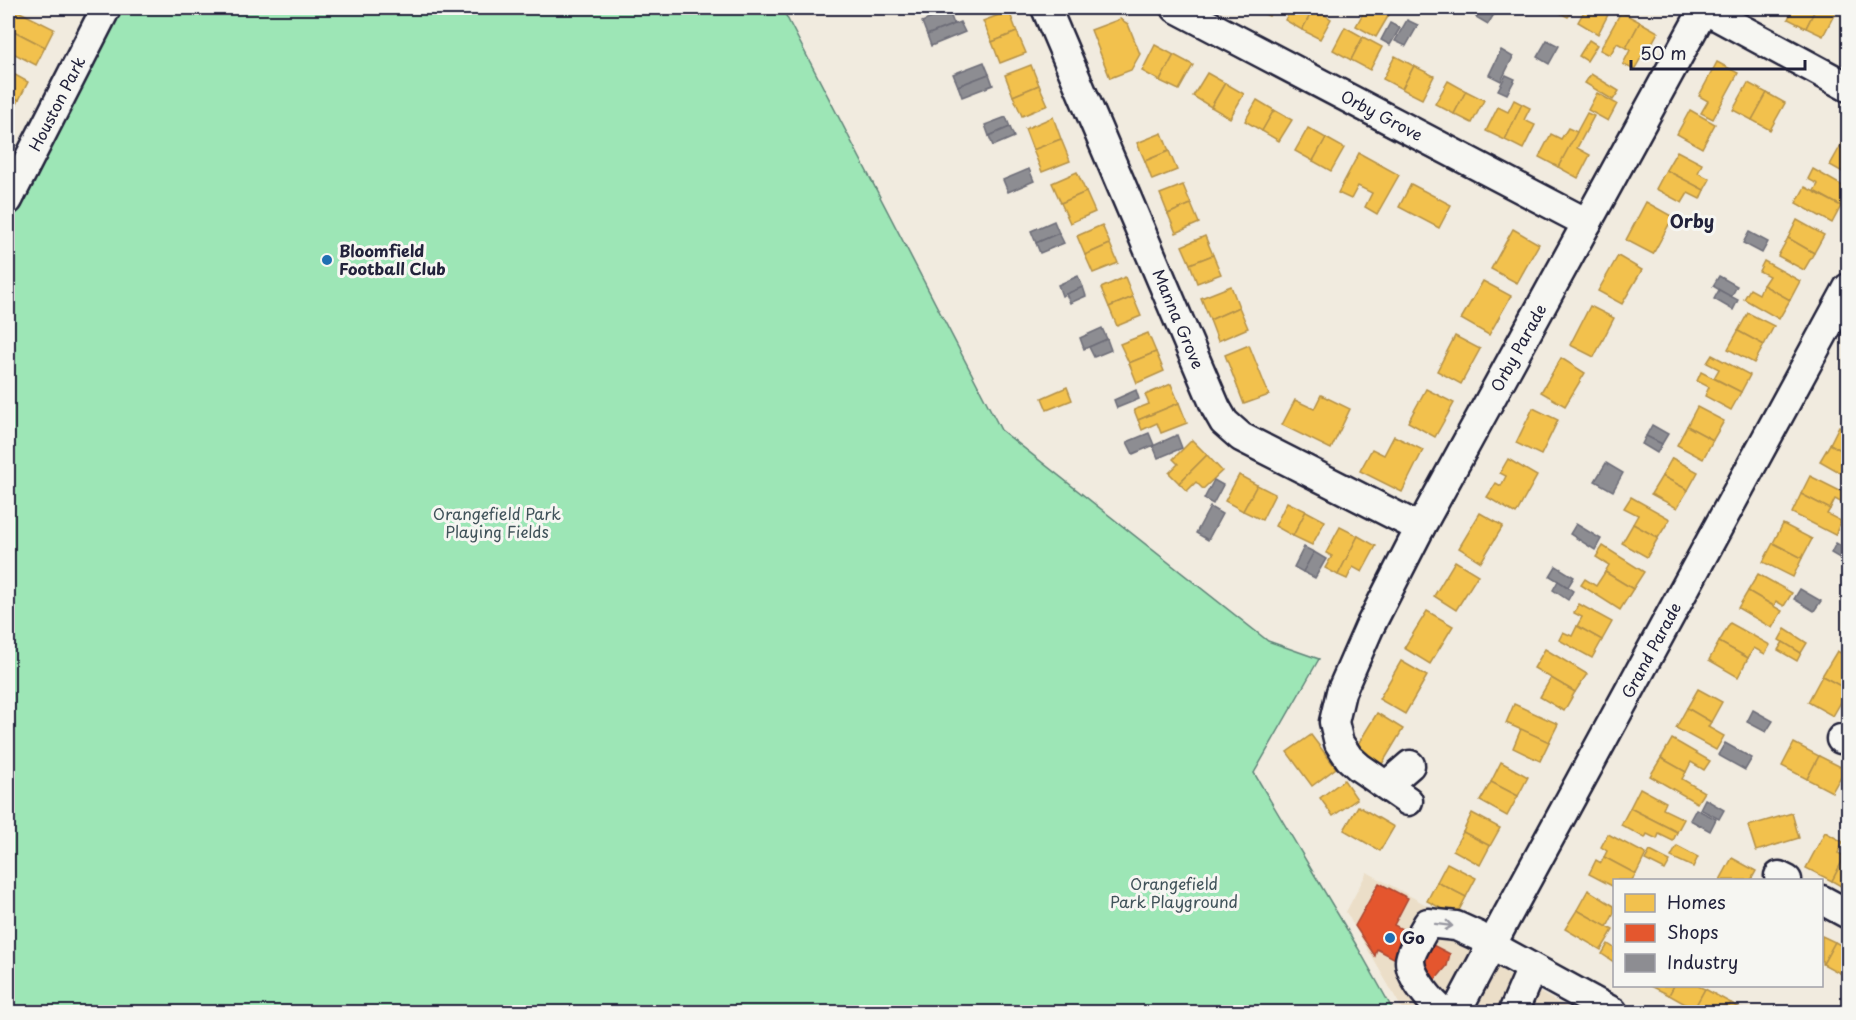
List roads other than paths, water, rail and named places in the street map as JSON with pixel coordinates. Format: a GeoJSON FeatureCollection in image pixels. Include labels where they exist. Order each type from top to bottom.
{"type":"FeatureCollection","features":[{"type":"Feature","properties":{"kind":"street","name":"Houston Park"},"geometry":{"type":"LineString","coordinates":[[8,200],[106,8]]}},
{"type":"Feature","properties":{"kind":"street","name":"Manna Grove"},"geometry":{"type":"LineString","coordinates":[[1046,8],[1216,408],[1224,422],[1241,437],[1420,528]]}},
{"type":"Feature","properties":{"kind":"street","name":"Orby Grove"},"geometry":{"type":"LineString","coordinates":[[1176,8],[1587,223]]}},
{"type":"Feature","properties":{"kind":"street","name":"Orby Parade"},"geometry":{"type":"LineString","coordinates":[[1410,765],[1398,793],[1349,758],[1339,743],[1334,722],[1341,692],[1369,628],[1420,528],[1703,8]]}},
{"type":"Feature","properties":{"kind":"street"},"geometry":{"type":"LineString","coordinates":[[1703,8],[1848,87]]}},
{"type":"Feature","properties":{"kind":"street","name":"Grand Parade"},"geometry":{"type":"LineString","coordinates":[[1456,1012],[1848,288]]}},
{"type":"Feature","properties":{"kind":"street"},"geometry":{"type":"LineString","coordinates":[[1823,901],[1848,914]]}},
{"type":"Feature","properties":{"kind":"street"},"geometry":{"type":"LineString","coordinates":[[1443,1012],[1422,988],[1411,968],[1409,959],[1428,922],[1456,926],[1478,936],[1613,1012]]}},
{"type":"Feature","properties":{"kind":"street"},"geometry":{"type":"LineString","coordinates":[[1513,1012],[1532,968]]}},
{"type":"Feature","properties":{"kind":"place","name":"Bloomfield Football Club"},"geometry":{"type":"Point","coordinates":[327,260]}},
{"type":"Feature","properties":{"kind":"place","name":"Go"},"geometry":{"type":"Point","coordinates":[1390,938]}},
{"type":"Feature","properties":{"kind":"district","name":"Orby"},"geometry":{"type":"Point","coordinates":[1692,222]}},
{"type":"Feature","properties":{"kind":"park label","name":"Orangefield Park Playing Fields"},"geometry":{"type":"Point","coordinates":[497,523]}},
{"type":"Feature","properties":{"kind":"park label","name":"Orangefield Park Playground"},"geometry":{"type":"Point","coordinates":[1174,893]}}]}
